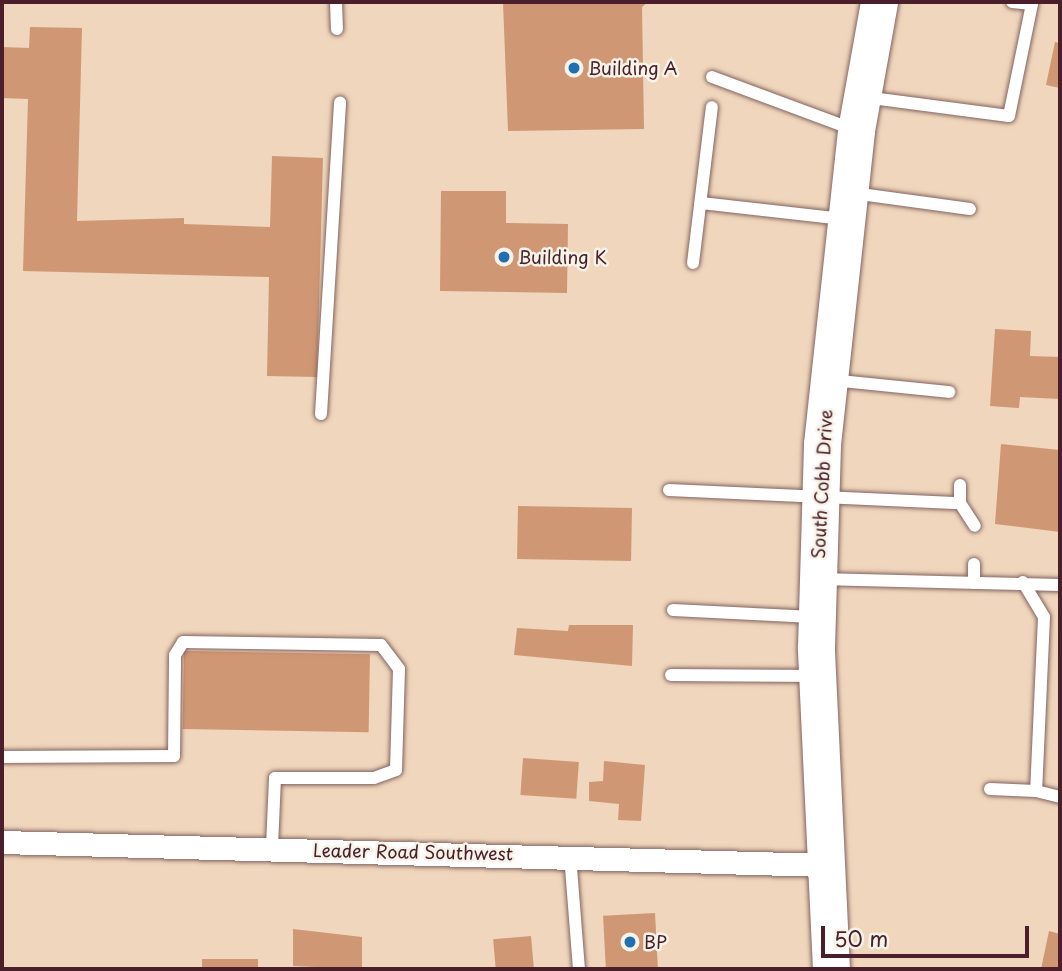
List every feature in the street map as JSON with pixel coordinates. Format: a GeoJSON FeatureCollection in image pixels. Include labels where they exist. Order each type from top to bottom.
{"type":"FeatureCollection","features":[{"type":"Feature","properties":{"kind":"main road","name":"South Cobb Drive"},"geometry":{"type":"LineString","coordinates":[[831,969],[817,676],[820,495],[827,380],[846,206],[858,113],[879,2]]}},
{"type":"Feature","properties":{"kind":"street","name":"Leader Road Southwest"},"geometry":{"type":"LineString","coordinates":[[2,845],[570,855],[824,865]]}},
{"type":"Feature","properties":{"kind":"lane"},"geometry":{"type":"LineString","coordinates":[[336,2],[337,29]]}},
{"type":"Feature","properties":{"kind":"lane"},"geometry":{"type":"LineString","coordinates":[[712,77],[858,113],[1009,116],[1032,5],[1012,2]]}},
{"type":"Feature","properties":{"kind":"lane"},"geometry":{"type":"LineString","coordinates":[[321,414],[340,103]]}},
{"type":"Feature","properties":{"kind":"lane"},"geometry":{"type":"LineString","coordinates":[[693,263],[712,107]]}},
{"type":"Feature","properties":{"kind":"lane"},"geometry":{"type":"LineString","coordinates":[[701,203],[970,209]]}},
{"type":"Feature","properties":{"kind":"lane"},"geometry":{"type":"LineString","coordinates":[[827,380],[949,392]]}},
{"type":"Feature","properties":{"kind":"lane"},"geometry":{"type":"LineString","coordinates":[[960,485],[960,503],[975,526]]}},
{"type":"Feature","properties":{"kind":"lane"},"geometry":{"type":"LineString","coordinates":[[669,490],[960,503]]}},
{"type":"Feature","properties":{"kind":"lane"},"geometry":{"type":"LineString","coordinates":[[974,564],[974,583]]}},
{"type":"Feature","properties":{"kind":"lane"},"geometry":{"type":"LineString","coordinates":[[818,579],[1060,585]]}},
{"type":"Feature","properties":{"kind":"lane"},"geometry":{"type":"LineString","coordinates":[[1023,582],[1044,617],[1036,791]]}},
{"type":"Feature","properties":{"kind":"lane"},"geometry":{"type":"LineString","coordinates":[[673,610],[817,617]]}},
{"type":"Feature","properties":{"kind":"lane"},"geometry":{"type":"LineString","coordinates":[[2,757],[174,756],[175,655],[183,642],[381,645],[399,669],[396,769],[374,778],[275,778],[272,848]]}},
{"type":"Feature","properties":{"kind":"lane"},"geometry":{"type":"LineString","coordinates":[[671,675],[817,676]]}},
{"type":"Feature","properties":{"kind":"lane"},"geometry":{"type":"LineString","coordinates":[[990,789],[1036,791],[1060,797]]}},
{"type":"Feature","properties":{"kind":"lane"},"geometry":{"type":"LineString","coordinates":[[570,855],[579,969]]}},
{"type":"Feature","properties":{"kind":"shaded area"},"geometry":{"type":"Polygon","coordinates":[[[2,2],[1060,2],[1060,969],[2,969],[2,2]]]}},
{"type":"Feature","properties":{"kind":"building","name":"Building A"},"geometry":{"type":"Polygon","coordinates":[[[503,2],[648,2],[642,7],[644,129],[508,131],[503,2]]]}},
{"type":"Feature","properties":{"kind":"building"},"geometry":{"type":"Polygon","coordinates":[[[30,27],[82,28],[77,221],[184,218],[184,224],[270,227],[272,156],[323,158],[317,377],[267,376],[269,277],[23,271],[28,99],[2,98],[2,47],[29,48],[30,27]]]}},
{"type":"Feature","properties":{"kind":"building"},"geometry":{"type":"Polygon","coordinates":[[[1055,42],[1060,43],[1060,88],[1046,85],[1055,42]]]}},
{"type":"Feature","properties":{"kind":"building","name":"Building K"},"geometry":{"type":"Polygon","coordinates":[[[441,191],[506,191],[506,223],[568,224],[567,293],[440,291],[441,191]]]}},
{"type":"Feature","properties":{"kind":"building"},"geometry":{"type":"Polygon","coordinates":[[[995,329],[1031,331],[1030,356],[1060,357],[1060,399],[1020,397],[1019,408],[990,406],[995,329]]]}},
{"type":"Feature","properties":{"kind":"building"},"geometry":{"type":"Polygon","coordinates":[[[1001,444],[1060,450],[1060,532],[995,524],[1001,444]]]}},
{"type":"Feature","properties":{"kind":"building"},"geometry":{"type":"Polygon","coordinates":[[[518,506],[632,508],[631,561],[517,559],[518,506]]]}},
{"type":"Feature","properties":{"kind":"building"},"geometry":{"type":"Polygon","coordinates":[[[569,625],[633,625],[632,666],[514,655],[517,628],[568,631],[569,625]]]}},
{"type":"Feature","properties":{"kind":"building"},"geometry":{"type":"Polygon","coordinates":[[[184,651],[370,654],[369,732],[183,729],[184,651]]]}},
{"type":"Feature","properties":{"kind":"building"},"geometry":{"type":"Polygon","coordinates":[[[523,758],[579,762],[576,799],[520,795],[523,758]]]}},
{"type":"Feature","properties":{"kind":"building"},"geometry":{"type":"Polygon","coordinates":[[[604,761],[645,765],[641,821],[618,820],[619,804],[589,801],[589,782],[603,781],[604,761]]]}},
{"type":"Feature","properties":{"kind":"building","name":"BP"},"geometry":{"type":"Polygon","coordinates":[[[655,913],[658,969],[606,969],[603,916],[655,913]]]}},
{"type":"Feature","properties":{"kind":"building"},"geometry":{"type":"Polygon","coordinates":[[[293,929],[362,937],[362,969],[293,966],[293,929]]]}},
{"type":"Feature","properties":{"kind":"building"},"geometry":{"type":"Polygon","coordinates":[[[1049,931],[1060,934],[1060,969],[1041,969],[1049,931]]]}},
{"type":"Feature","properties":{"kind":"building"},"geometry":{"type":"Polygon","coordinates":[[[531,936],[534,969],[496,969],[493,939],[531,936]]]}},
{"type":"Feature","properties":{"kind":"building"},"geometry":{"type":"Polygon","coordinates":[[[202,959],[258,959],[258,969],[202,969],[202,959]]]}},
{"type":"Feature","properties":{"kind":"place","name":"Building A"},"geometry":{"type":"Point","coordinates":[574,68]}},
{"type":"Feature","properties":{"kind":"place","name":"Building K"},"geometry":{"type":"Point","coordinates":[504,257]}},
{"type":"Feature","properties":{"kind":"place","name":"BP"},"geometry":{"type":"Point","coordinates":[630,942]}}]}
